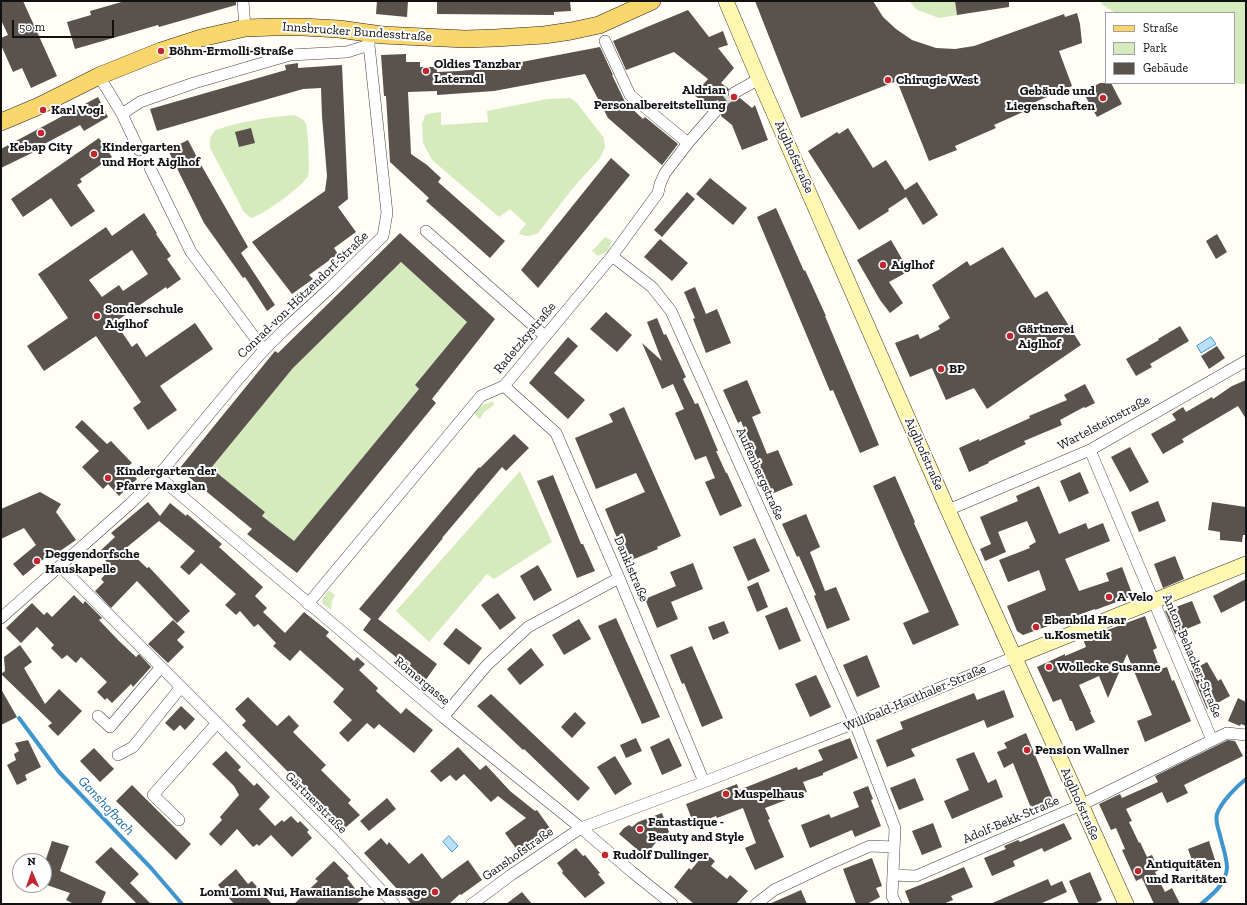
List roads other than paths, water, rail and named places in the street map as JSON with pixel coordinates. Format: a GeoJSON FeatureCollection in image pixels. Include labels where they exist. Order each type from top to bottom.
{"type":"FeatureCollection","features":[{"type":"Feature","properties":{"kind":"main road","name":"Innsbrucker Bundesstraße"},"geometry":{"type":"LineString","coordinates":[[1,122],[38,106],[99,76],[174,46],[245,28],[303,27],[339,29],[370,39],[465,39],[544,35],[599,25],[652,1]]}},
{"type":"Feature","properties":{"kind":"street"},"geometry":{"type":"LineString","coordinates":[[243,1],[245,28]]}},
{"type":"Feature","properties":{"kind":"street","name":"Aiglhofstraße"},"geometry":{"type":"LineString","coordinates":[[726,1],[948,510],[1126,904]]}},
{"type":"Feature","properties":{"kind":"street","name":"Innsbrucker Bundesstraße"},"geometry":{"type":"LineString","coordinates":[[122,114],[140,102],[194,83],[290,55],[347,52],[370,39]]}},
{"type":"Feature","properties":{"kind":"street","name":"Conrad-von-Hötzendorf-Straße"},"geometry":{"type":"LineString","coordinates":[[2,618],[130,504],[158,476],[240,376],[264,350],[383,236],[387,213],[370,39]]}},
{"type":"Feature","properties":{"kind":"street"},"geometry":{"type":"LineString","coordinates":[[605,41],[630,95],[688,144]]}},
{"type":"Feature","properties":{"kind":"street"},"geometry":{"type":"LineString","coordinates":[[99,76],[122,114],[139,150]]}},
{"type":"Feature","properties":{"kind":"street"},"geometry":{"type":"LineString","coordinates":[[734,93],[759,79]]}},
{"type":"Feature","properties":{"kind":"street","name":"Radetzkystraße"},"geometry":{"type":"LineString","coordinates":[[308,604],[481,396],[504,386],[612,256],[658,193],[660,184],[666,173],[715,112]]}},
{"type":"Feature","properties":{"kind":"street"},"geometry":{"type":"LineString","coordinates":[[150,168],[191,252],[264,350]]}},
{"type":"Feature","properties":{"kind":"street"},"geometry":{"type":"LineString","coordinates":[[426,231],[545,336]]}},
{"type":"Feature","properties":{"kind":"street","name":"Auffenbergstraße"},"geometry":{"type":"LineString","coordinates":[[612,256],[652,287],[671,311],[767,523],[855,723],[894,828],[892,896],[896,904]]}},
{"type":"Feature","properties":{"kind":"street","name":"Wartelsteinstraße"},"geometry":{"type":"LineString","coordinates":[[948,510],[1090,450],[1246,361]]}},
{"type":"Feature","properties":{"kind":"street","name":"Danklstraße"},"geometry":{"type":"LineString","coordinates":[[504,386],[556,434],[620,578],[704,782]]}},
{"type":"Feature","properties":{"kind":"street","name":"Anton-Behacker-Straße"},"geometry":{"type":"LineString","coordinates":[[1090,450],[1212,740]]}},
{"type":"Feature","properties":{"kind":"street","name":"Römergasse"},"geometry":{"type":"LineString","coordinates":[[158,476],[443,717],[582,828],[632,872],[672,904]]}},
{"type":"Feature","properties":{"kind":"street","name":"Willibald-Hauthaler-Straße"},"geometry":{"type":"LineString","coordinates":[[582,828],[855,723],[1014,657],[1246,564]]}},
{"type":"Feature","properties":{"kind":"street","name":"Gärtnerstraße"},"geometry":{"type":"LineString","coordinates":[[60,566],[338,844],[394,904]]}},
{"type":"Feature","properties":{"kind":"street"},"geometry":{"type":"LineString","coordinates":[[443,717],[486,665],[528,626],[620,578]]}},
{"type":"Feature","properties":{"kind":"street"},"geometry":{"type":"LineString","coordinates":[[98,716],[110,727],[161,666]]}},
{"type":"Feature","properties":{"kind":"street"},"geometry":{"type":"LineString","coordinates":[[118,755],[133,747],[181,687]]}},
{"type":"Feature","properties":{"kind":"street"},"geometry":{"type":"LineString","coordinates":[[179,820],[153,795],[217,724]]}},
{"type":"Feature","properties":{"kind":"street","name":"Adolf-Bekk-Straße"},"geometry":{"type":"LineString","coordinates":[[893,875],[916,876],[1081,805],[1227,733],[1246,735]]}},
{"type":"Feature","properties":{"kind":"street","name":"Ganshofstraße"},"geometry":{"type":"LineString","coordinates":[[472,904],[511,875],[582,828]]}},
{"type":"Feature","properties":{"kind":"street"},"geometry":{"type":"LineString","coordinates":[[756,904],[774,890],[870,846],[894,847]]}},
{"type":"Feature","properties":{"kind":"water"},"geometry":{"type":"Polygon","coordinates":[[[1211,337],[1216,344],[1201,353],[1197,346],[1211,337]]]}},
{"type":"Feature","properties":{"kind":"water"},"geometry":{"type":"Polygon","coordinates":[[[449,836],[458,846],[452,852],[443,842],[449,836]]]}},
{"type":"Feature","properties":{"kind":"waterway","name":"Ganshofbach"},"geometry":{"type":"LineString","coordinates":[[19,718],[59,772],[151,868],[182,904]]}},
{"type":"Feature","properties":{"kind":"waterway"},"geometry":{"type":"LineString","coordinates":[[1201,904],[1218,889],[1226,874],[1226,860],[1216,819],[1217,814],[1226,799],[1246,779]]}},
{"type":"Feature","properties":{"kind":"tunnel"},"geometry":{"type":"LineString","coordinates":[[715,112],[723,101],[734,93]]}},
{"type":"Feature","properties":{"kind":"place","name":"Böhm-Ermolli-Straße"},"geometry":{"type":"Point","coordinates":[161,51]}},
{"type":"Feature","properties":{"kind":"place","name":"Oldies Tanzbar Laterndl"},"geometry":{"type":"Point","coordinates":[426,71]}},
{"type":"Feature","properties":{"kind":"place","name":"Chirugie West"},"geometry":{"type":"Point","coordinates":[888,80]}},
{"type":"Feature","properties":{"kind":"place","name":"Aldrian Personalbereitstellung"},"geometry":{"type":"Point","coordinates":[734,97]}},
{"type":"Feature","properties":{"kind":"place","name":"Gebäude und Liegenschaften"},"geometry":{"type":"Point","coordinates":[1103,98]}},
{"type":"Feature","properties":{"kind":"place","name":"Karl Vogl"},"geometry":{"type":"Point","coordinates":[43,110]}},
{"type":"Feature","properties":{"kind":"place","name":"Kebap City"},"geometry":{"type":"Point","coordinates":[41,133]}},
{"type":"Feature","properties":{"kind":"place","name":"Kindergarten und Hort Aiglhof"},"geometry":{"type":"Point","coordinates":[94,154]}},
{"type":"Feature","properties":{"kind":"place","name":"Aiglhof"},"geometry":{"type":"Point","coordinates":[883,265]}},
{"type":"Feature","properties":{"kind":"place","name":"Sonderschule Aiglhof"},"geometry":{"type":"Point","coordinates":[97,316]}},
{"type":"Feature","properties":{"kind":"place","name":"Gärtnerei Aiglhof"},"geometry":{"type":"Point","coordinates":[1010,336]}},
{"type":"Feature","properties":{"kind":"place","name":"BP"},"geometry":{"type":"Point","coordinates":[941,369]}},
{"type":"Feature","properties":{"kind":"place","name":"Kindergarten der Pfarre Maxglan"},"geometry":{"type":"Point","coordinates":[108,478]}},
{"type":"Feature","properties":{"kind":"place","name":"Deggendorfsche Hauskapelle"},"geometry":{"type":"Point","coordinates":[37,561]}},
{"type":"Feature","properties":{"kind":"place","name":"A Velo"},"geometry":{"type":"Point","coordinates":[1109,597]}},
{"type":"Feature","properties":{"kind":"place","name":"Ebenbild Haar u.Kosmetik"},"geometry":{"type":"Point","coordinates":[1036,627]}},
{"type":"Feature","properties":{"kind":"place","name":"Wollecke Susanne"},"geometry":{"type":"Point","coordinates":[1049,667]}},
{"type":"Feature","properties":{"kind":"place","name":"Pension Wallner"},"geometry":{"type":"Point","coordinates":[1027,750]}},
{"type":"Feature","properties":{"kind":"place","name":"Muspelhaus"},"geometry":{"type":"Point","coordinates":[726,794]}},
{"type":"Feature","properties":{"kind":"place","name":"Fantastique - Beauty and Style"},"geometry":{"type":"Point","coordinates":[640,829]}},
{"type":"Feature","properties":{"kind":"place","name":"Rudolf Dullinger"},"geometry":{"type":"Point","coordinates":[605,855]}},
{"type":"Feature","properties":{"kind":"place","name":"Antiquitäten und Raritäten"},"geometry":{"type":"Point","coordinates":[1138,871]}},
{"type":"Feature","properties":{"kind":"place","name":"Lomi Lomi Nui, Hawaiianische Massage"},"geometry":{"type":"Point","coordinates":[435,892]}}]}
